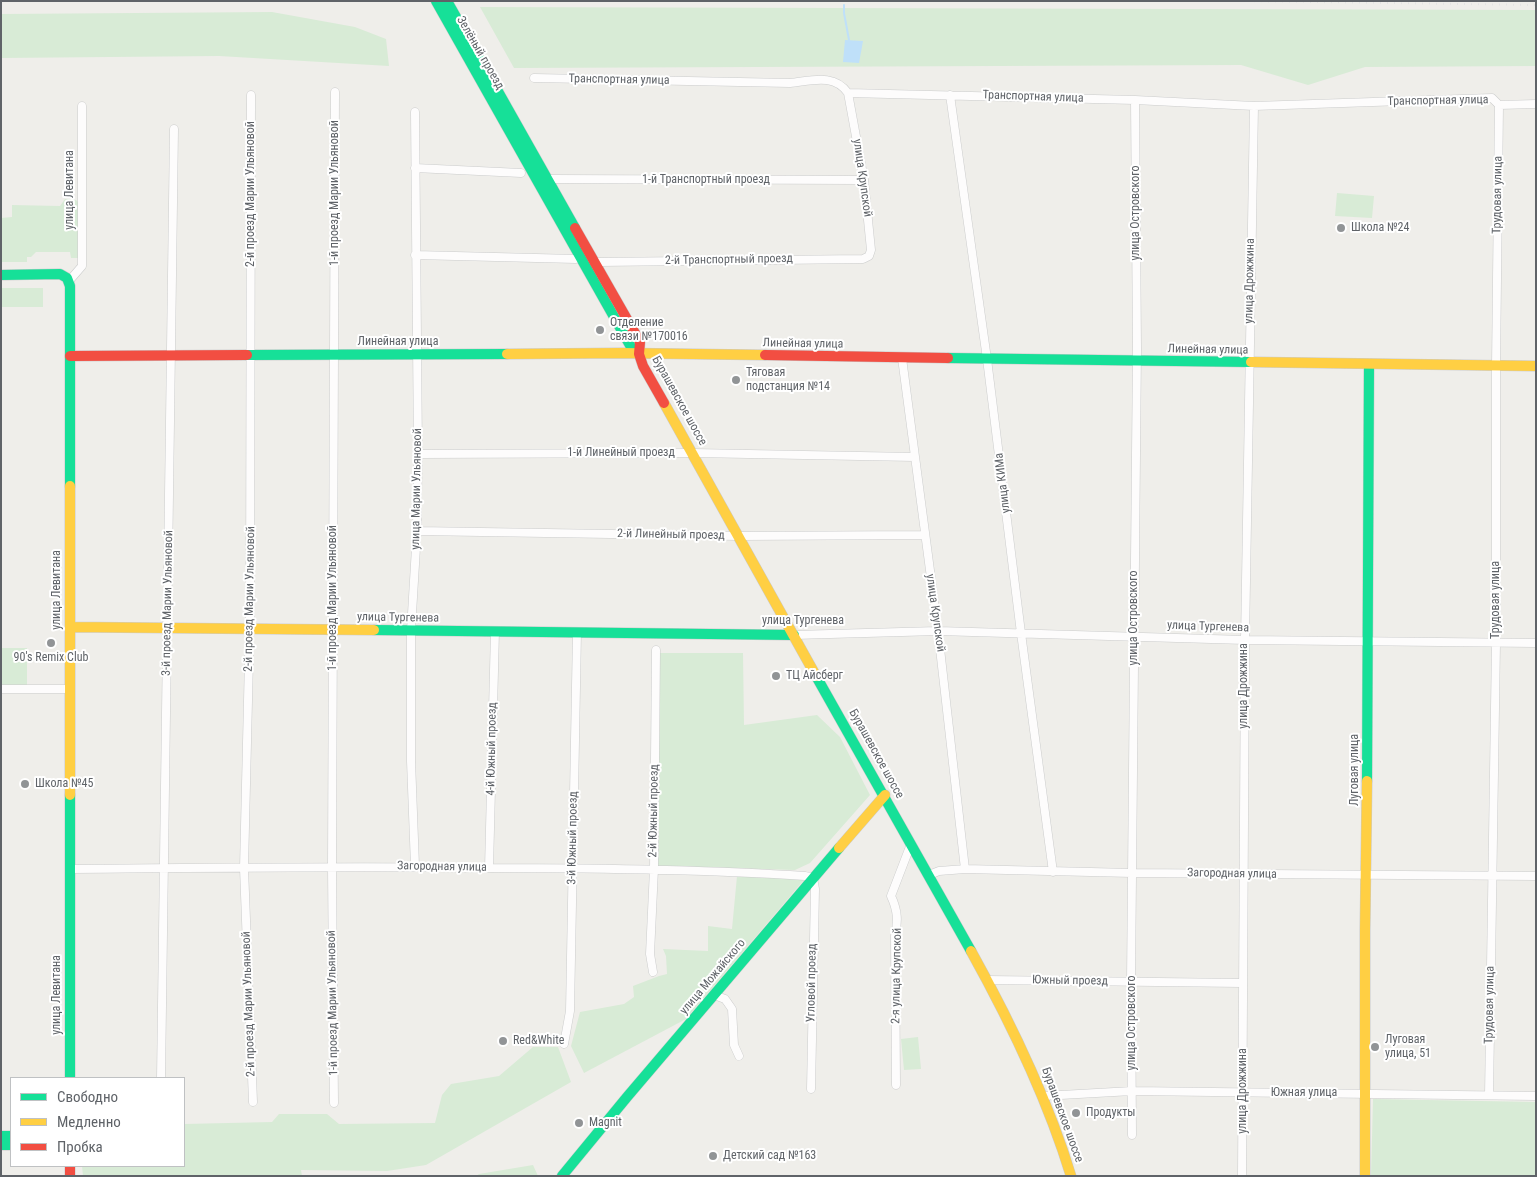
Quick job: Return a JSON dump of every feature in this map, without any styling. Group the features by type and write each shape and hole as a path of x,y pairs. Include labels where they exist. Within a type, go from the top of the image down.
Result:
{"main road":[{"name":"Зелёный проезд","path":"436,1 506,115"},
{"name":"Зелёный проезд","path":"447,1 506,115"},
{"name":"Бурашевское шоссе","path":"506,115 549,179 640,342 643,366 987,980 1026,1056 1054,1124 1071,1176"},
{"name":"Бурашевское шоссе","path":"506,115 580,257 631,348 640,354"},
{"path":"1,275 60,274 69,281"},
{"name":"улица Левитана","path":"69,281 70,1077"},
{"name":"Линейная улица","path":"70,356 640,354 1536,366"},
{"name":"Луговая улица","path":"1365,1176 1369,365"},
{"name":"улица Тургенева","path":"70,627 794,635"},
{"name":"улица Можайского","path":"562,1176 884,795"}],"street":[{"name":"Транспортная улица","path":"534,78 790,83 823,80 842,84 848,93 1135,100 1254,106 1492,98 1499,105 1536,104"},
{"name":"1-й проезд Марии Ульяновой","path":"334,1103 332,867 335,92"},
{"name":"улица Крупской","path":"848,93 864,180 871,250 869,256 863,259"},
{"name":"2-й проезд Марии Ульяновой","path":"251,95 250,629 244,868 253,1102"},
{"name":"улица КИМа","path":"950,95 988,359 1021,634 1053,872"},
{"name":"улица Островского","path":"1132,1135 1131,982 1136,361 1135,100"},
{"name":"Трудовая улица","path":"1488,1095 1496,643 1496,366 1499,105"},
{"name":"улица Левитана","path":"69,281 82,266 82,106"},
{"name":"улица Дрожжина","path":"1242,1176 1244,640 1254,106"},
{"name":"улица Марии Ульяновой","path":"415,112 418,531 411,630 411,761 415,866"},
{"name":"3-й проезд Марии Ульяновой","path":"161,1077 174,129"},
{"path":"416,168 521,173"},
{"name":"1-й Транспортный проезд","path":"549,179 864,180"},
{"path":"415,255 576,259 580,257"},
{"name":"2-й Транспортный проезд","path":"596,264 599,262 863,259"},
{"name":"улица Крупской","path":"902,358 938,631 965,869"},
{"name":"1-й Линейный проезд","path":"418,454 693,453 915,457"},
{"name":"2-й Линейный проезд","path":"418,531 739,536 924,535"},
{"name":"4-й Южный проезд","path":"489,868 495,631"},
{"name":"улица Тургенева","path":"794,635 938,631 1244,640 1536,643"},
{"name":"3-й Южный проезд","path":"564,1044 570,1011 576,632"},
{"name":"2-й Южный проезд","path":"653,972 650,954 654,869 656,650"},
{"path":"1,689 70,690"},
{"name":"2-я улица Крупской","path":"896,1085 895,936 898,921 896,908 891,896 911,844"},
{"name":"Загородная улица","path":"70,868 415,866 654,869 748,872 813,878"},
{"name":"Загородная улица","path":"929,875 939,871 965,869 1367,876 1536,876"},
{"name":"Угловой проезд","path":"811,1089 815,889 813,878"},
{"name":"Южный проезд","path":"987,980 1242,983"},
{"path":"714,995 725,999 732,1009 734,1045 739,1056"},
{"name":"Южная улица","path":"1043,1096 1132,1091 1536,1096"}],"green space":[{"path":"480,7 1536,10 1536,66 1365,67 1308,85 1241,65 514,68"},
{"path":"272,12 355,27 386,39 389,66 219,56 1,58 1,14"},
{"path":"1337,193 1374,196 1372,218 1335,216"},
{"path":"65,199 76,200 79,203 79,258 71,258 70,252 36,252 31,257 27,257 27,262 1,262 1,218 12,217 12,205 60,206"},
{"path":"1,288 43,288 43,307 1,307"},
{"path":"1,648 27,648 27,691 1,691"},
{"path":"658,653 743,653 744,725 817,715 840,737 870,795 810,863 795,870 657,866"},
{"path":"737,876 803,879 803,881 686,1019 584,1073 571,1046 580,1012 624,1004 634,997 633,986 667,974 666,956 663,949 708,951 708,926 732,929"},
{"path":"918,1037 921,1069 904,1070 901,1039"},
{"path":"533,1047 558,1047 571,1082 426,1165 387,1171 301,1170 302,1176 83,1176 82,1167 185,1167 185,1124 272,1122 279,1114 327,1114 339,1124 435,1123 442,1095 451,1084 499,1076"},
{"path":"1373,1099 1536,1102 1536,1176 1371,1176"},
{"path":"533,1165 538,1176 476,1176 479,1174"}],"water":[{"path":"845,40 863,41 859,63 843,62"}],"waterway":[{"path":"844,5 849,40"}],"railway":[{"path":"1240,1 1536,5"}],"traffic: fast":[{"path":"436,1 631,347 639,354"},
{"path":"447,1 575,228"},
{"path":"1,275 60,274 67,278 70,286 70,486"},
{"path":"247,355 507,354"},
{"path":"948,358 1251,362"},
{"path":"1367,781 1369,365"},
{"path":"374,630 794,635"},
{"path":"816,676 971,951"},
{"path":"70,795 70,1077"},
{"path":"562,1176 839,848"},
{"path":"1,1136 10,1136"},
{"path":"1,1145 10,1145"}],"traffic: slow":[{"path":"507,354 765,355"},
{"path":"1251,362 1536,366"},
{"path":"664,403 816,676"},
{"path":"70,486 70,795"},
{"path":"70,627 374,630"},
{"path":"1365,1176 1367,781"},
{"path":"839,848 885,795"},
{"path":"971,951 1027,1061 1051,1118 1071,1176"}],"traffic: jam":[{"path":"575,228 640,342 639,354 643,366 664,403"},
{"path":"70,356 247,355"},
{"path":"765,355 948,358"},
{"path":"70,1167 70,1176"}],"place":[{"name":"Школа №24","path":"1341,228"},
{"name":"Отделение связи №170016","path":"600,330"},
{"name":"Тяговая подстанция №14","path":"736,380"},
{"name":"90's Remix Club","path":"51,643"},
{"name":"ТЦ Айсберг","path":"776,676"},
{"name":"Школа №45","path":"25,784"},
{"name":"Red&White","path":"503,1041"},
{"name":"Луговая улица, 51","path":"1375,1047"},
{"name":"Продукты","path":"1076,1113"},
{"name":"Magnit","path":"579,1123"},
{"name":"Детский сад №163","path":"713,1156"}]}
